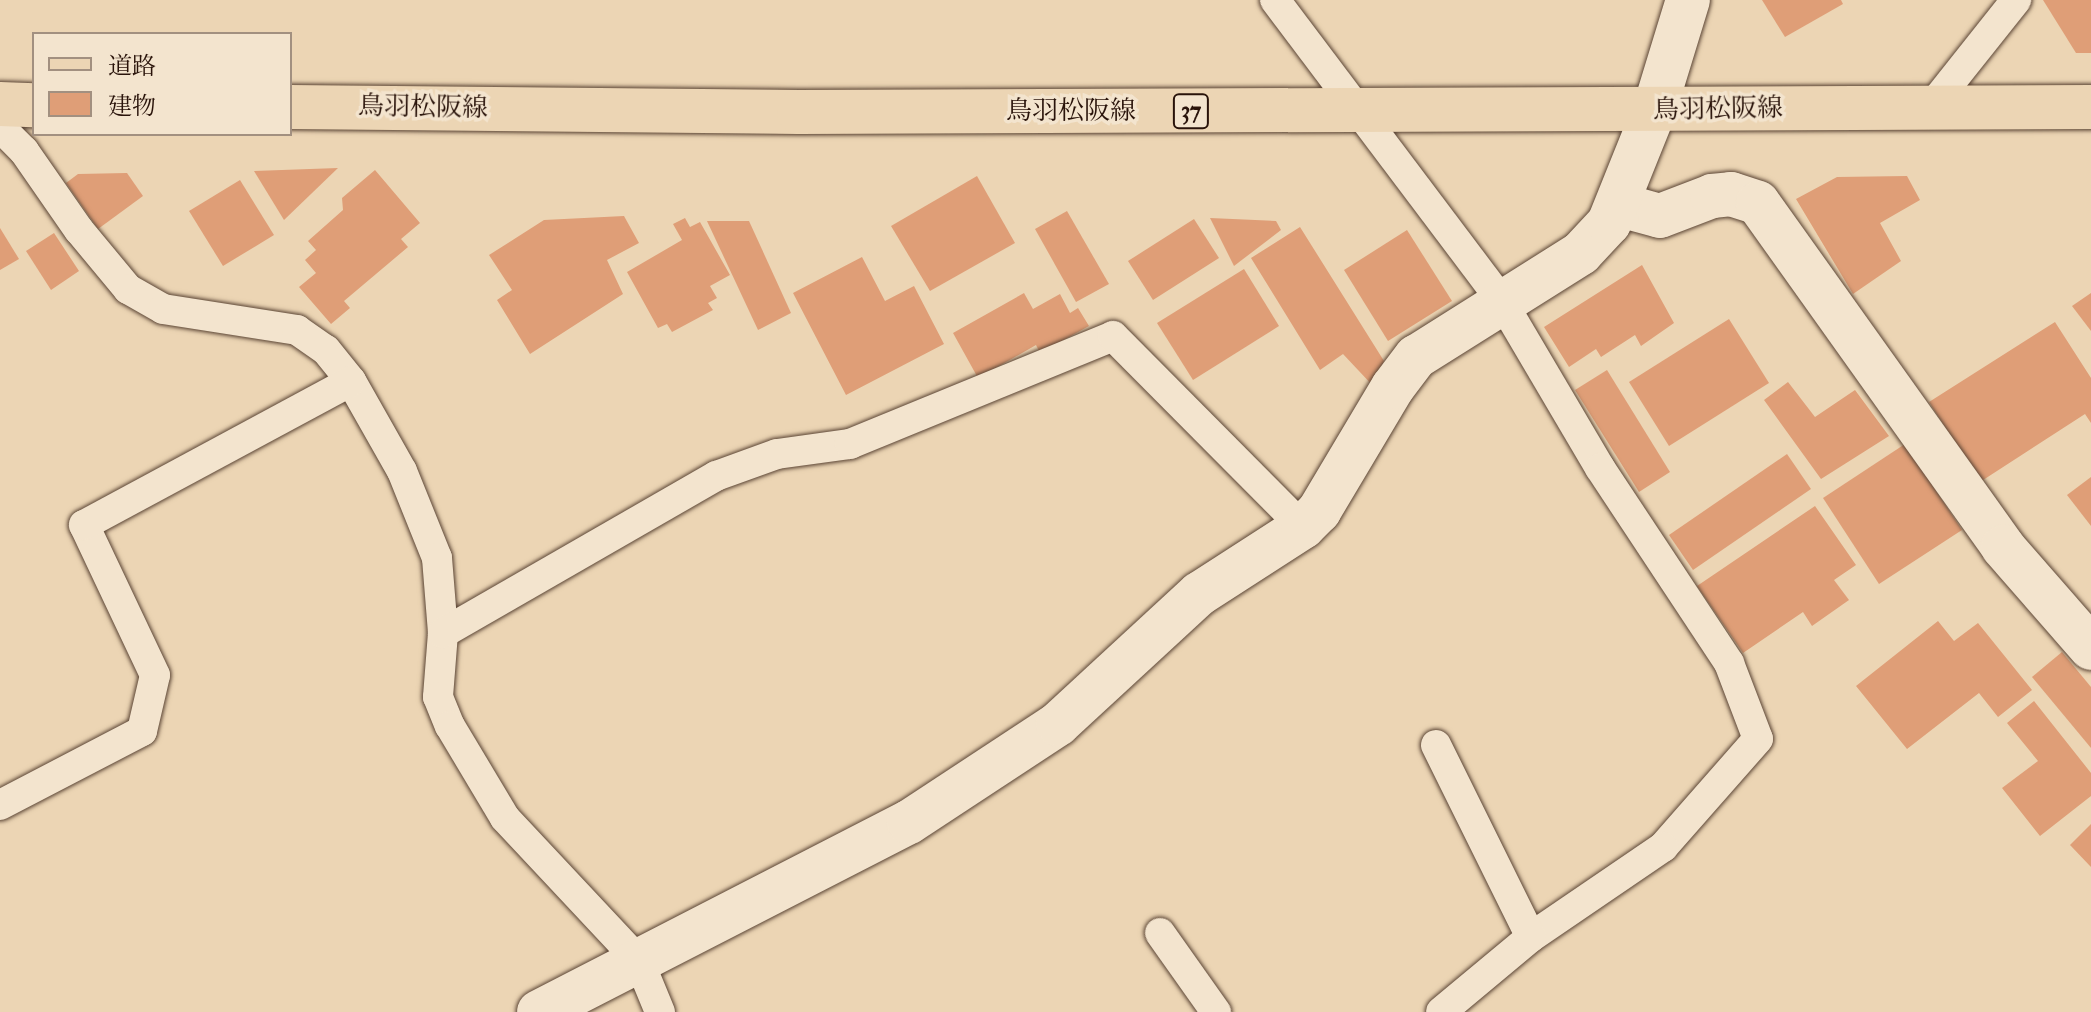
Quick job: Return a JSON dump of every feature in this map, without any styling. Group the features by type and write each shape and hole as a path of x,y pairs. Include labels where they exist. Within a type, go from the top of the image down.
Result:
{"main road":[{"path":"0,104 32,105"},
{"name":"鳥羽松阪線","path":"292,107 1654,111 2091,107"}],"street":[{"path":"539,1012 909,822 1058,724 1199,594 1303,527 1319,511 1402,373 1427,350 1501,300 1581,253 1620,205 1654,111 1688,0"},
{"path":"1620,205 1660,216 1712,196 1731,194 1758,203 2003,547 2091,648"}],"lane":[{"path":"1275,0 1501,300 1600,468 1729,663 1758,739 1663,847 1531,937 1441,1012"},
{"path":"1931,107 2016,0"},
{"path":"0,127 128,289 163,309 297,330 326,350 351,381 422,514 437,558 443,633 438,697 505,818 639,961 660,1012"},
{"path":"443,633 716,476 777,454 850,444 1113,336 1303,527"},
{"path":"0,805 142,731 155,675 84,525 351,381"},
{"path":"1436,745 1531,937"},
{"path":"1160,933 1216,1012"}],"building":[{"path":"1762,0 1841,0 1843,4 1785,37"},
{"path":"2043,0 2091,0 2091,53 2076,53"},
{"path":"338,168 284,220 254,171"},
{"path":"375,170 420,223 401,239 408,247 344,301 350,308 331,324 299,287 316,273 305,260 316,250 308,241 343,210 342,198"},
{"path":"127,173 143,196 98,229 66,183 78,174"},
{"path":"977,176 1015,243 930,291 891,226"},
{"path":"1907,176 1920,200 1880,223 1901,261 1853,294 1796,199 1837,177"},
{"path":"240,180 274,235 223,266 189,211"},
{"path":"1067,211 1109,284 1076,302 1035,229"},
{"path":"624,216 639,243 607,260 623,294 530,354 497,300 512,290 489,255 544,220"},
{"path":"685,218 690,227 700,222 730,275 710,286 717,298 708,303 713,310 672,332 667,324 658,328 627,272 682,240 673,224"},
{"path":"1210,218 1276,221 1281,230 1234,266"},
{"path":"1194,219 1219,258 1153,300 1128,261"},
{"path":"707,221 749,221 791,313 758,330"},
{"path":"1300,227 1384,361 1374,387 1343,354 1320,370 1251,258"},
{"path":"0,228 19,259 0,270"},
{"path":"1407,230 1452,301 1388,341 1344,270"},
{"path":"54,233 79,271 51,290 26,251"},
{"path":"862,257 885,301 914,286 944,344 846,395 793,293"},
{"path":"1642,265 1674,323 1641,346 1635,335 1601,357 1596,349 1569,367 1544,327"},
{"path":"1244,269 1279,326 1193,380 1157,323"},
{"path":"1024,293 1033,309 1060,294 1070,313 1078,308 1089,326 1040,353 1036,345 978,378 953,333"},
{"path":"2091,293 2091,331 2072,306"},
{"path":"1729,319 1769,383 1669,446 1629,382"},
{"path":"2055,322 2091,378 2091,423 2085,414 1980,482 1929,402"},
{"path":"1607,370 1670,472 1639,492 1575,390"},
{"path":"1788,382 1815,417 1855,390 1889,436 1821,479 1764,400"},
{"path":"1905,444 1962,530 1879,584 1823,498"},
{"path":"1787,454 1811,489 1693,570 1669,535"},
{"path":"2091,477 2091,526 2067,495"},
{"path":"1815,506 1856,565 1834,580 1849,600 1812,626 1803,612 1743,653 1697,586"},
{"path":"1938,621 1954,641 1978,623 2032,690 1998,717 1979,693 1907,749 1856,686"},
{"path":"2062,652 2091,687 2091,748 2032,677"},
{"path":"2034,701 2091,773 2091,796 2040,836 2002,788 2038,761 2007,723"},
{"path":"2091,824 2091,867 2070,845"}]}
